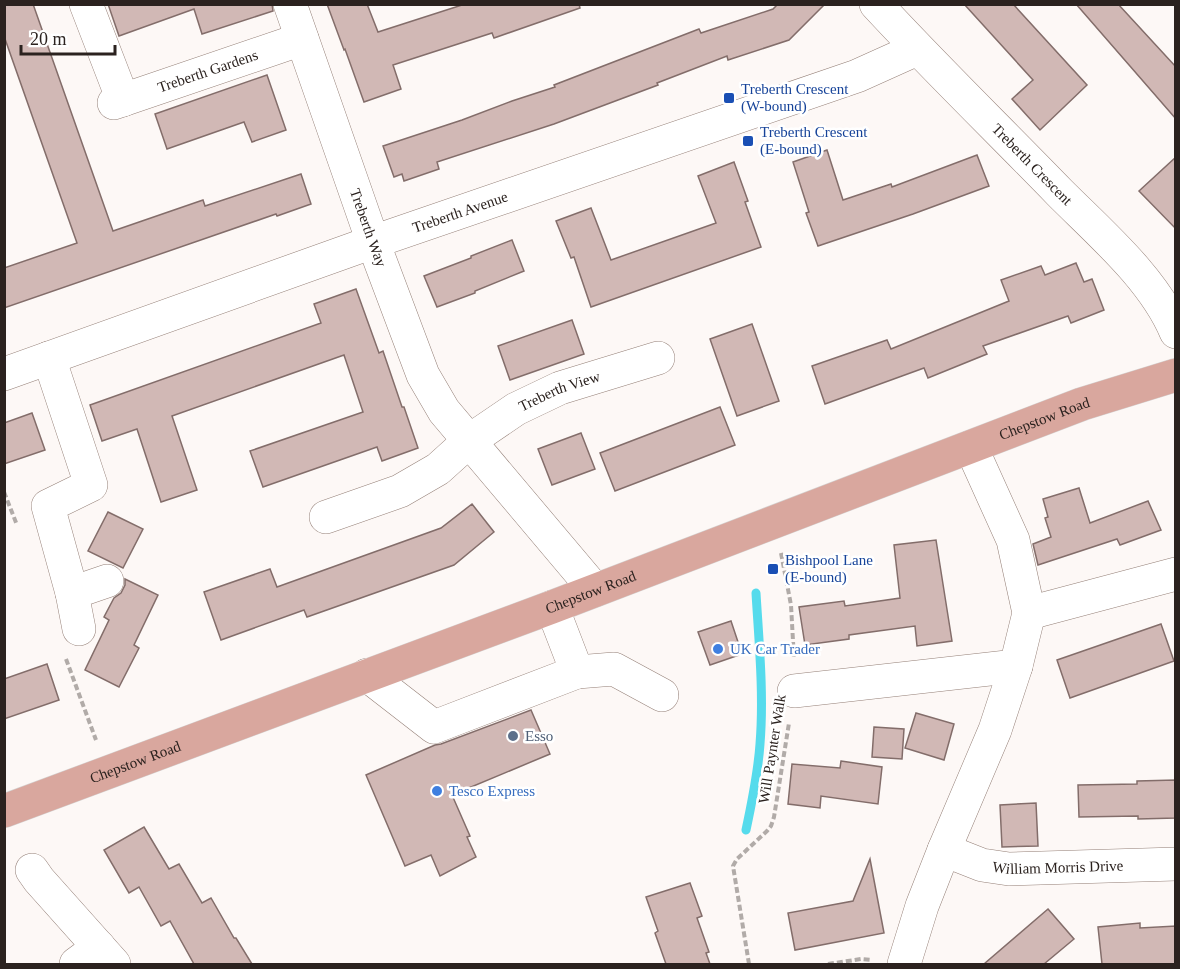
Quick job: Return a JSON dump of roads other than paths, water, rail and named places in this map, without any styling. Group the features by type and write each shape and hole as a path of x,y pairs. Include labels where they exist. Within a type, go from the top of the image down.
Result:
{"main road":[{"name":"Chepstow Road","path":"4,811 552,607 1082,404 1176,375"}],"street":[{"name":"Treberth Gardens","path":"86,4 119,101 302,39"},
{"name":"Treberth Way","path":"290,4 423,375 444,411 595,590"},
{"name":"Treberth Crescent","path":"876,4 917,49 1134,267 1169,316 1176,332"},
{"name":"Treberth Avenue","path":"4,374 374,242 857,76 917,49"},
{"path":"49,358 91,485 48,506 72,593 79,629"},
{"name":"Treberth View","path":"469,441 516,409 560,388 658,358"},
{"path":"326,517 400,491 438,469 469,441"},
{"path":"903,964 944,850 995,730 1017,666 1029,613 1012,540 971,447"},
{"path":"1029,613 1176,574"},
{"path":"72,593 107,581"},
{"path":"552,607 577,672"},
{"path":"794,691 1017,666"},
{"path":"366,675 434,727 577,672 614,669 662,694"},
{"name":"William Morris Drive","path":"944,850 982,865 1009,869 1176,864"},
{"path":"32,870 96,959"}],"waterway":[{"path":"746,830 756,777 761,725 761,668 756,593"}],"place":[{"name":"Treberth Crescent (W-bound)","path":"729,98"},
{"name":"Treberth Crescent (E-bound)","path":"748,141"},
{"name":"Bishpool Lane (E-bound)","path":"773,569"},
{"name":"UK Car Trader","path":"718,649"},
{"name":"Esso","path":"513,736"},
{"name":"Tesco Express","path":"437,791"}]}
